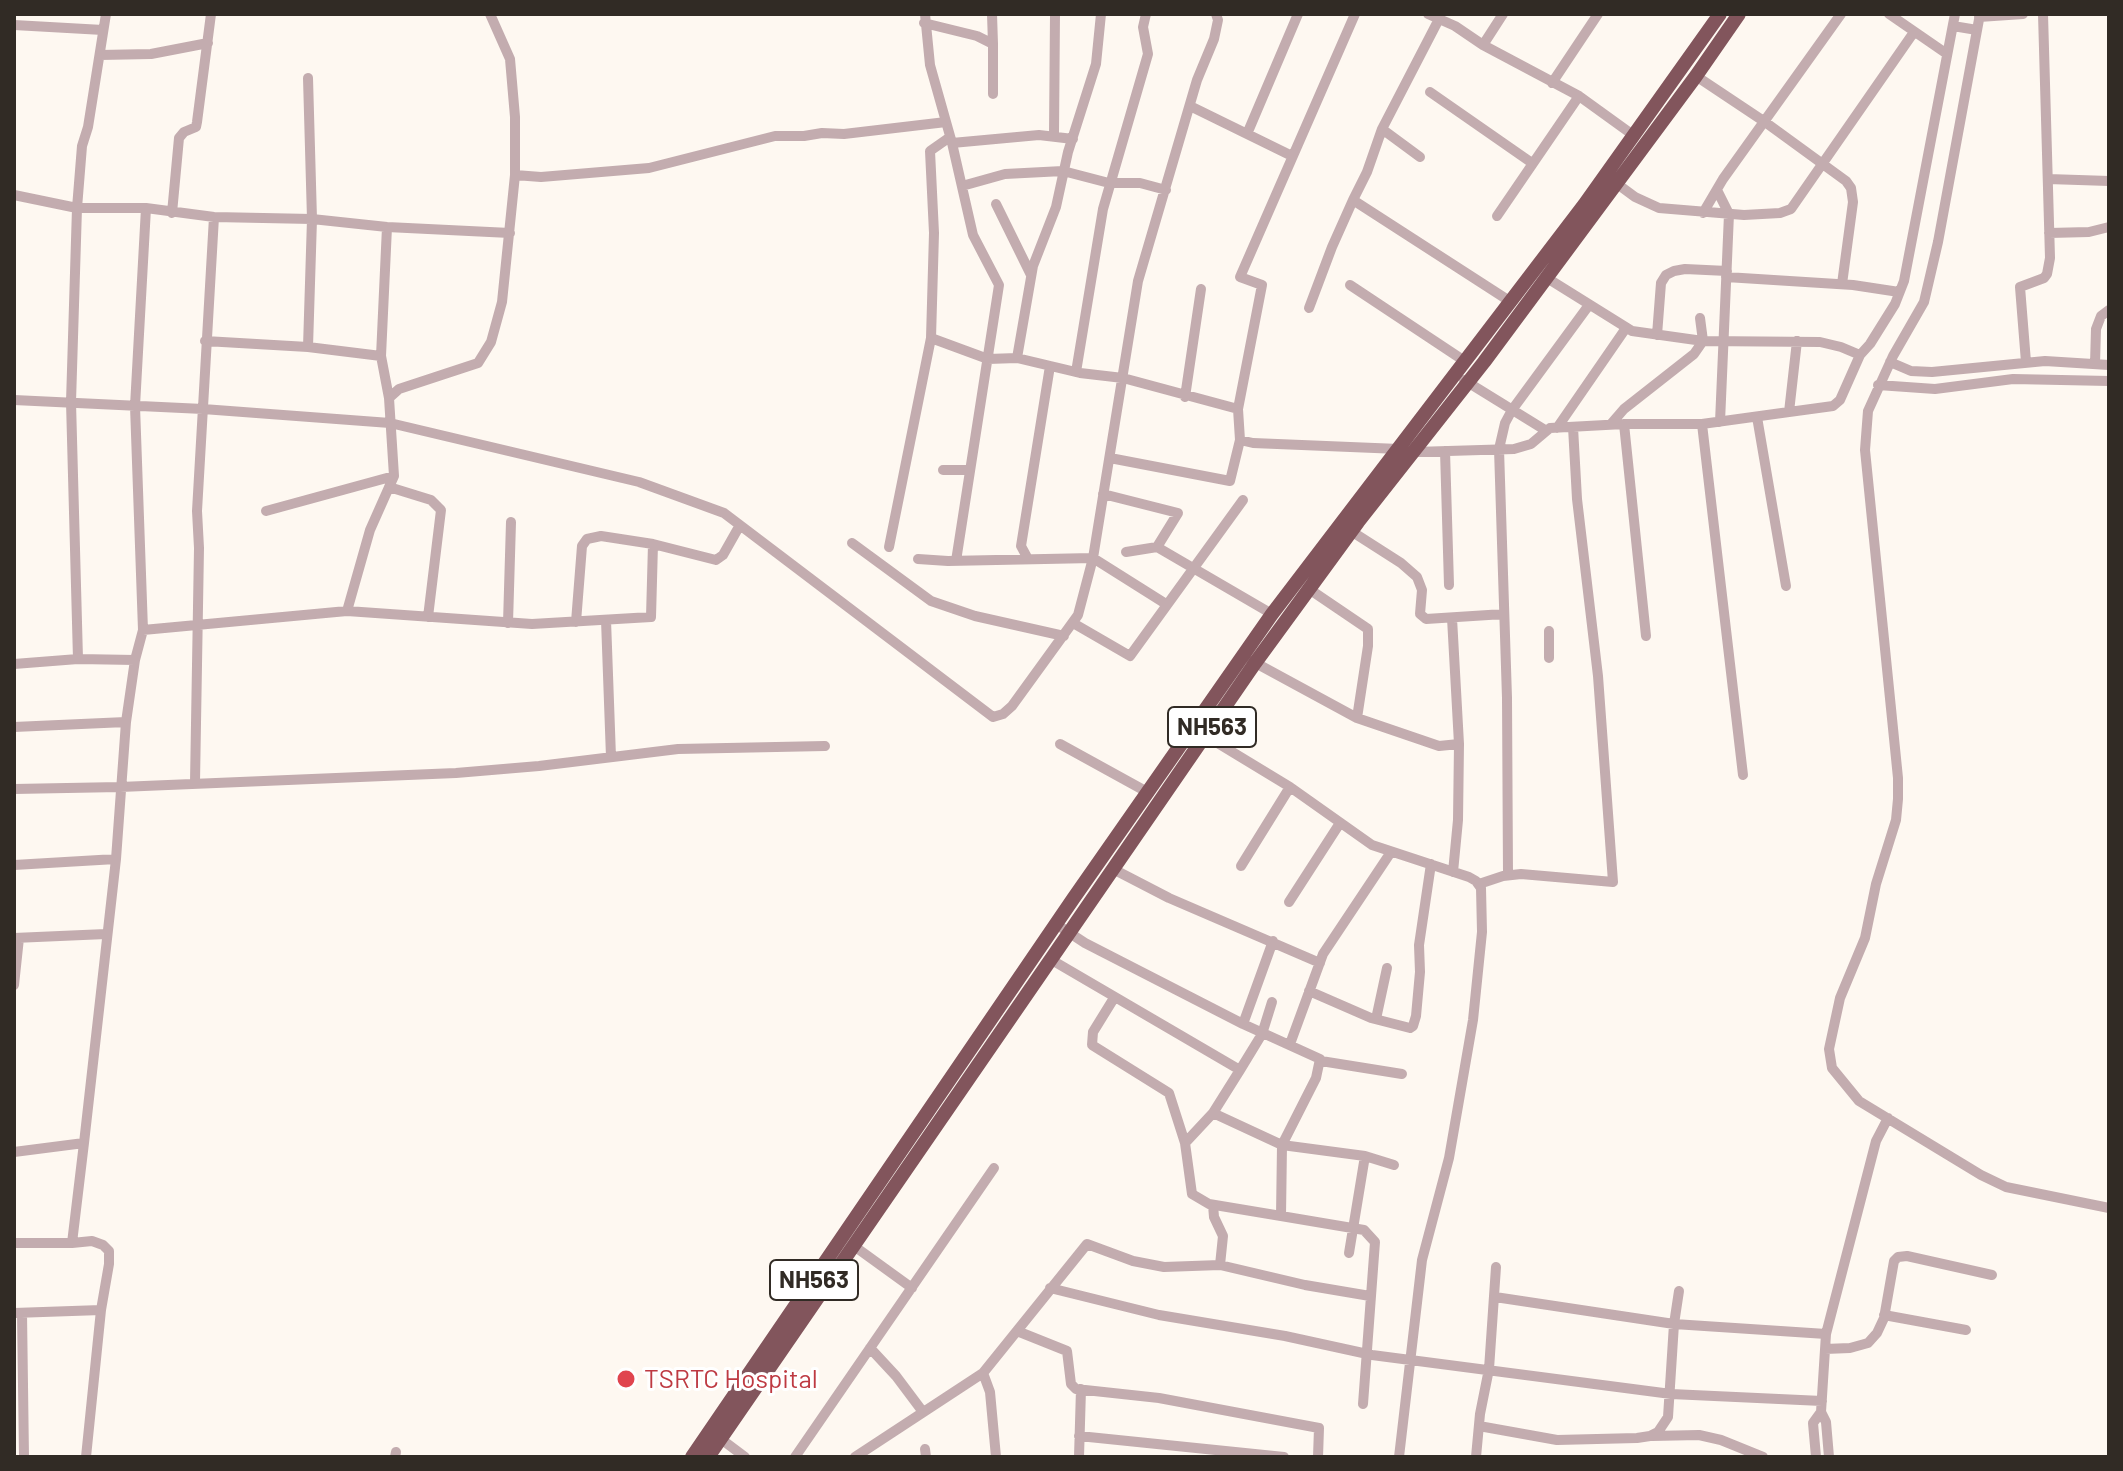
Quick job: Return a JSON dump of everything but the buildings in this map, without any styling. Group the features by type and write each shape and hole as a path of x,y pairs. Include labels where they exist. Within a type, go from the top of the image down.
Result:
{"highway":[{"name":"NH563","path":"692,1457 936,1103 1062,928 1149,793 1249,659 1309,589 1415,452 1462,379 1466,362 1720,14"},
{"name":"NH563","path":"708,1457 1050,959 1062,928 1113,869 1206,736 1272,614 1399,449 1547,278 1739,14"}],"street":[{"path":"78,659 71,402 77,208 82,146 88,127 106,14"},
{"path":"172,213 179,138 196,127 211,14"},
{"path":"389,398 399,389 478,363 491,342 502,302 515,175 515,117 510,59 490,14"},
{"path":"992,14 993,94"},
{"path":"1054,135 1055,14"},
{"path":"1017,358 1031,275 1042,236 1056,207 1063,171 1096,64 1101,14"},
{"path":"1076,372 1109,183 1148,54 1143,27 1146,14"},
{"path":"14,400 203,409 390,423 639,482 724,513 993,717 1003,714 1078,615 1093,558 1138,281 1190,106 1214,39 1218,20 1216,14"},
{"path":"1247,134 1298,14"},
{"path":"1110,458 1230,481 1240,440 1238,409 1262,285 1240,277 1355,14"},
{"path":"1483,45 1503,14"},
{"path":"1552,83 1598,14"},
{"path":"1703,213 1841,14"},
{"path":"1889,14 1947,54"},
{"path":"1955,14 1965,28 1938,242 1924,302 1878,385 1868,411 1865,450 1898,778 1896,820 1876,884 1865,938 1840,998 1829,1049 1832,1068 1859,1101 1981,1175 2006,1187 2109,1208"},
{"path":"1240,440 1415,452 1521,448 1531,444 1545,430 1557,428 1611,424 1702,424 1833,406 1840,400 1860,355 1870,344 1904,281 1947,54 1965,28 1979,16 2023,14"},
{"path":"2026,362 2020,287 2047,274 2050,258 2043,14"},
{"path":"1309,308 1382,129 1434,16 1456,20 1483,45 1579,96 1633,135"},
{"path":"956,561 999,285 973,235 930,65 925,19 993,44"},
{"path":"14,25 103,30"},
{"path":"1616,183 1635,197 1659,208 1729,214 1780,213 1791,209 1914,32"},
{"path":"100,55 151,54 208,43"},
{"path":"1696,76 1846,181 1853,193 1842,284"},
{"path":"308,78 312,219 308,347"},
{"path":"1430,92 1532,163"},
{"path":"1497,216 1579,96"},
{"path":"1190,106 1292,156"},
{"path":"515,175 541,177 649,168 775,136 844,134 946,122"},
{"path":"1382,129 1420,157"},
{"path":"889,547 931,338 934,233 930,151 951,140 1054,135 1073,139"},
{"path":"962,186 1005,174 1063,171 1109,183 1140,183 1166,190"},
{"path":"2048,179 2109,181"},
{"path":"1717,190 1729,214 1720,422"},
{"path":"14,195 77,208 146,208 214,217 312,219 387,227 510,233"},
{"path":"1353,200 1511,302"},
{"path":"996,204 1031,275"},
{"path":"72,1243 116,859 126,722 135,660 143,630 135,406 146,208"},
{"path":"195,782 197,511 214,217"},
{"path":"347,611 370,530 392,482 389,398 381,356 387,227"},
{"path":"2049,233 2089,232 2109,227"},
{"path":"1657,335 1661,283 1666,275 1685,269 1899,292"},
{"path":"1547,278 1626,328 1703,341 1797,341 1841,347 1860,355"},
{"path":"1350,285 1466,362"},
{"path":"1185,397 1201,289"},
{"path":"1508,875 1499,449 1505,423 1512,410 1589,305"},
{"path":"2095,364 2096,329 2101,316 2109,310"},
{"path":"1611,424 1624,409 1694,354 1703,341 1700,318"},
{"path":"1557,428 1626,328"},
{"path":"931,338 988,359 1017,358 1076,372 1123,378 1238,409"},
{"path":"205,341 308,347 381,356"},
{"path":"1789,412 1797,341"},
{"path":"1890,362 1911,371 1932,372 2026,362 2109,365"},
{"path":"1028,559 1021,546 1050,366"},
{"path":"1462,379 1545,430"},
{"path":"1878,385 1935,389 1996,380 2109,381"},
{"path":"1757,417 1786,586"},
{"path":"1624,424 1646,636"},
{"path":"1702,424 1743,775"},
{"path":"1206,736 1290,787 1372,845 1479,884 1521,874 1613,882 1604,751 1588,578 1577,499 1573,427"},
{"path":"1445,451 1449,585"},
{"path":"943,470 969,470"},
{"path":"266,511 392,482 431,500 441,510 428,617"},
{"path":"1103,494 1178,513 1157,547"},
{"path":"1073,623 1130,656 1243,500"},
{"path":"508,623 511,522"},
{"path":"576,622 584,542 595,536 653,544 716,560 723,555 740,525"},
{"path":"1351,531 1417,577 1422,590 1419,596 1422,617 1504,614"},
{"path":"852,543 931,601 975,616 1064,636"},
{"path":"143,630 347,611 508,623 651,617 653,544"},
{"path":"1126,552 1157,547 1272,614"},
{"path":"918,559 1093,558 1166,604"},
{"path":"1309,589 1368,629 1357,718"},
{"path":"1452,618 1459,744 1458,820 1453,872"},
{"path":"606,620 611,757"},
{"path":"1549,631 1549,658"},
{"path":"14,664 78,659 135,660"},
{"path":"1249,659 1357,718 1439,746 1459,744"},
{"path":"14,727 126,722"},
{"path":"1060,744 1149,793"},
{"path":"14,789 469,772 678,749 825,746"},
{"path":"1241,866 1290,787"},
{"path":"1289,902 1340,823"},
{"path":"1290,1044 1320,963 1338,930 1391,852"},
{"path":"14,865 116,859"},
{"path":"1309,991 1376,1019 1410,1028 1414,1024 1420,972 1419,945 1431,864"},
{"path":"1113,869 1169,898 1320,963"},
{"path":"1399,1457 1422,1260 1449,1158 1465,1073 1482,932 1479,884"},
{"path":"1062,928 1262,1034 1313,1054 1321,1061 1402,1074"},
{"path":"14,985 16,938 106,934"},
{"path":"1243,1024 1273,941"},
{"path":"1050,959 1240,1070"},
{"path":"1376,1019 1387,968"},
{"path":"1114,998 1093,1032 1092,1045 1169,1093 1185,1143 1192,1194 1213,1205 1364,1230 1375,1242 1363,1404"},
{"path":"1185,1143 1213,1113 1240,1070 1262,1034 1272,1002"},
{"path":"1281,1216 1282,1145 1316,1078 1321,1061"},
{"path":"1213,1113 1282,1145 1365,1156 1394,1165"},
{"path":"1816,1457 1813,1423 1821,1406 1826,1334 1879,1133 1886,1120"},
{"path":"14,1152 84,1143"},
{"path":"1349,1253 1365,1156"},
{"path":"795,1457 994,1168"},
{"path":"1213,1205 1214,1217 1223,1236 1220,1265"},
{"path":"14,1243 92,1241 109,1251 86,1457"},
{"path":"855,1457 983,1373 1087,1244 1133,1261 1164,1267 1220,1265 1370,1296"},
{"path":"854,1246 912,1288"},
{"path":"1825,1349 1850,1348 1868,1343 1877,1333 1884,1315 1894,1261 1898,1257 1907,1256 1992,1275"},
{"path":"1476,1457 1489,1369 1496,1267"},
{"path":"1050,1288 1159,1315 1285,1336 1367,1354 1671,1394 1821,1406"},
{"path":"1650,1436 1666,1422 1679,1291"},
{"path":"1495,1297 1674,1324 1826,1334"},
{"path":"24,1457 18,1313 101,1310"},
{"path":"1884,1315 1966,1330"},
{"path":"1017,1331 1067,1351 1071,1384 1076,1389 1159,1398 1319,1428 1318,1457"},
{"path":"870,1348 923,1412"},
{"path":"983,1373 990,1392 996,1457"},
{"path":"1079,1457 1081,1389"},
{"path":"1821,1406 1826,1422 1829,1457"},
{"path":"1479,1426 1557,1440 1699,1435 1721,1440 1763,1457"},
{"path":"1079,1436 1284,1457"},
{"path":"721,1439 745,1457"}],"place":[{"name":"TSRTC Hospital","path":"626,1379"}]}
